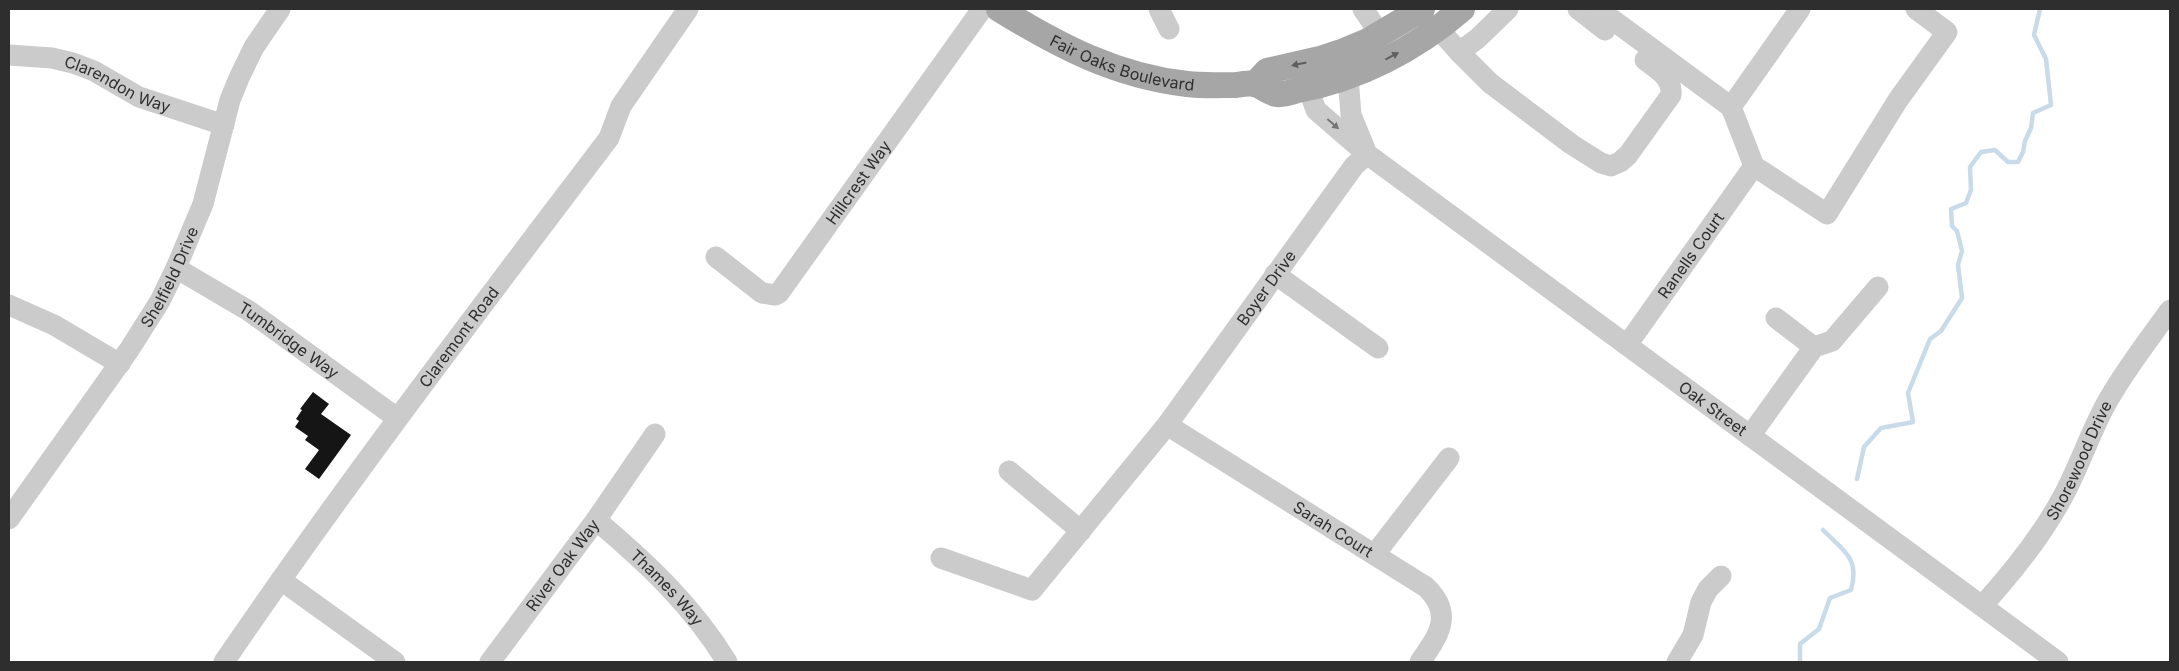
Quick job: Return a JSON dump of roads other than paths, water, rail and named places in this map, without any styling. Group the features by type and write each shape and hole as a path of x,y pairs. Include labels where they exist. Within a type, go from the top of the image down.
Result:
{"main road":[{"name":"Fair Oaks Boulevard","path":"999,9 1085,57 1118,70 1154,80 1188,84 1255,84 1276,94 1308,88 1348,77 1391,57 1430,19"},
{"name":"Fair Oaks Boulevard","path":"1255,84 1267,71 1320,59 1371,39 1462,9"},
{"path":"1308,88 1332,68 1354,60 1371,39"}],"street":[{"name":"Shelfield Drive","path":"9,519 120,364 144,327 176,268 203,204 230,100 245,63 280,9"},
{"name":"Claremont Road","path":"224,662 397,418 609,138 621,106 688,9"},
{"name":"Hillcrest Way","path":"716,257 762,293 775,295 779,293 982,9"},
{"path":"1159,9 1169,29"},
{"path":"1363,9 1371,39"},
{"path":"1459,52 1477,39 1508,9"},
{"path":"1430,19 1490,83 1571,144 1601,163 1611,166 1620,162 1628,155 1671,95 1672,88 1669,80 1661,73 1578,9"},
{"path":"1598,9 1731,107 1754,166 1828,214 1898,100 1947,32 1916,9"},
{"path":"1731,107 1800,9"},
{"name":"Clarendon Way","path":"9,55 52,58 74,62 94,71 139,97 224,125"},
{"path":"1348,77 1351,115 1367,154"},
{"path":"1308,88 1316,110 1367,154"},
{"name":"Boyer Drive","path":"941,558 1032,590 1167,425 1354,166 1367,154"},
{"name":"Oak Street","path":"1367,154 2058,662"},
{"name":"Ranells Court","path":"1627,345 1754,166"},
{"name":"Tumbridge Way","path":"176,268 249,311 397,418"},
{"path":"1275,274 1378,348"},
{"path":"1750,436 1814,347 1832,341 1878,287"},
{"path":"9,305 54,325 120,364"},
{"name":"Shorewood Drive","path":"1982,606 2016,570 2041,535 2062,499 2106,403 2121,378 2170,310"},
{"path":"1776,318 1814,347"},
{"name":"Sarah Court","path":"1167,425 1426,587 1433,594 1441,609 1441,626 1438,635 1420,662"},
{"name":"River Oak Way","path":"490,662 596,520 655,434"},
{"path":"1375,554 1449,458"},
{"path":"1009,471 1081,531"},
{"name":"Thames Way","path":"596,520 641,558 674,591 712,638 726,662"},
{"path":"1678,662 1693,635 1701,602 1708,589 1721,576"},
{"path":"281,580 395,662"}],"waterway":[{"path":"1857,479 1864,447 1881,428 1913,422 1908,393 1930,339 1941,331 1962,298 1958,265 1962,251 1957,231 1952,226 1951,209 1966,203 1971,190 1970,167 1981,152 1995,150 2008,162 2018,162 2031,128 2033,113 2051,105 2046,59 2034,35 2040,9"},
{"path":"1800,662 1800,644 1819,629 1830,598 1851,590 1853,579 1852,562 1823,530"}]}
